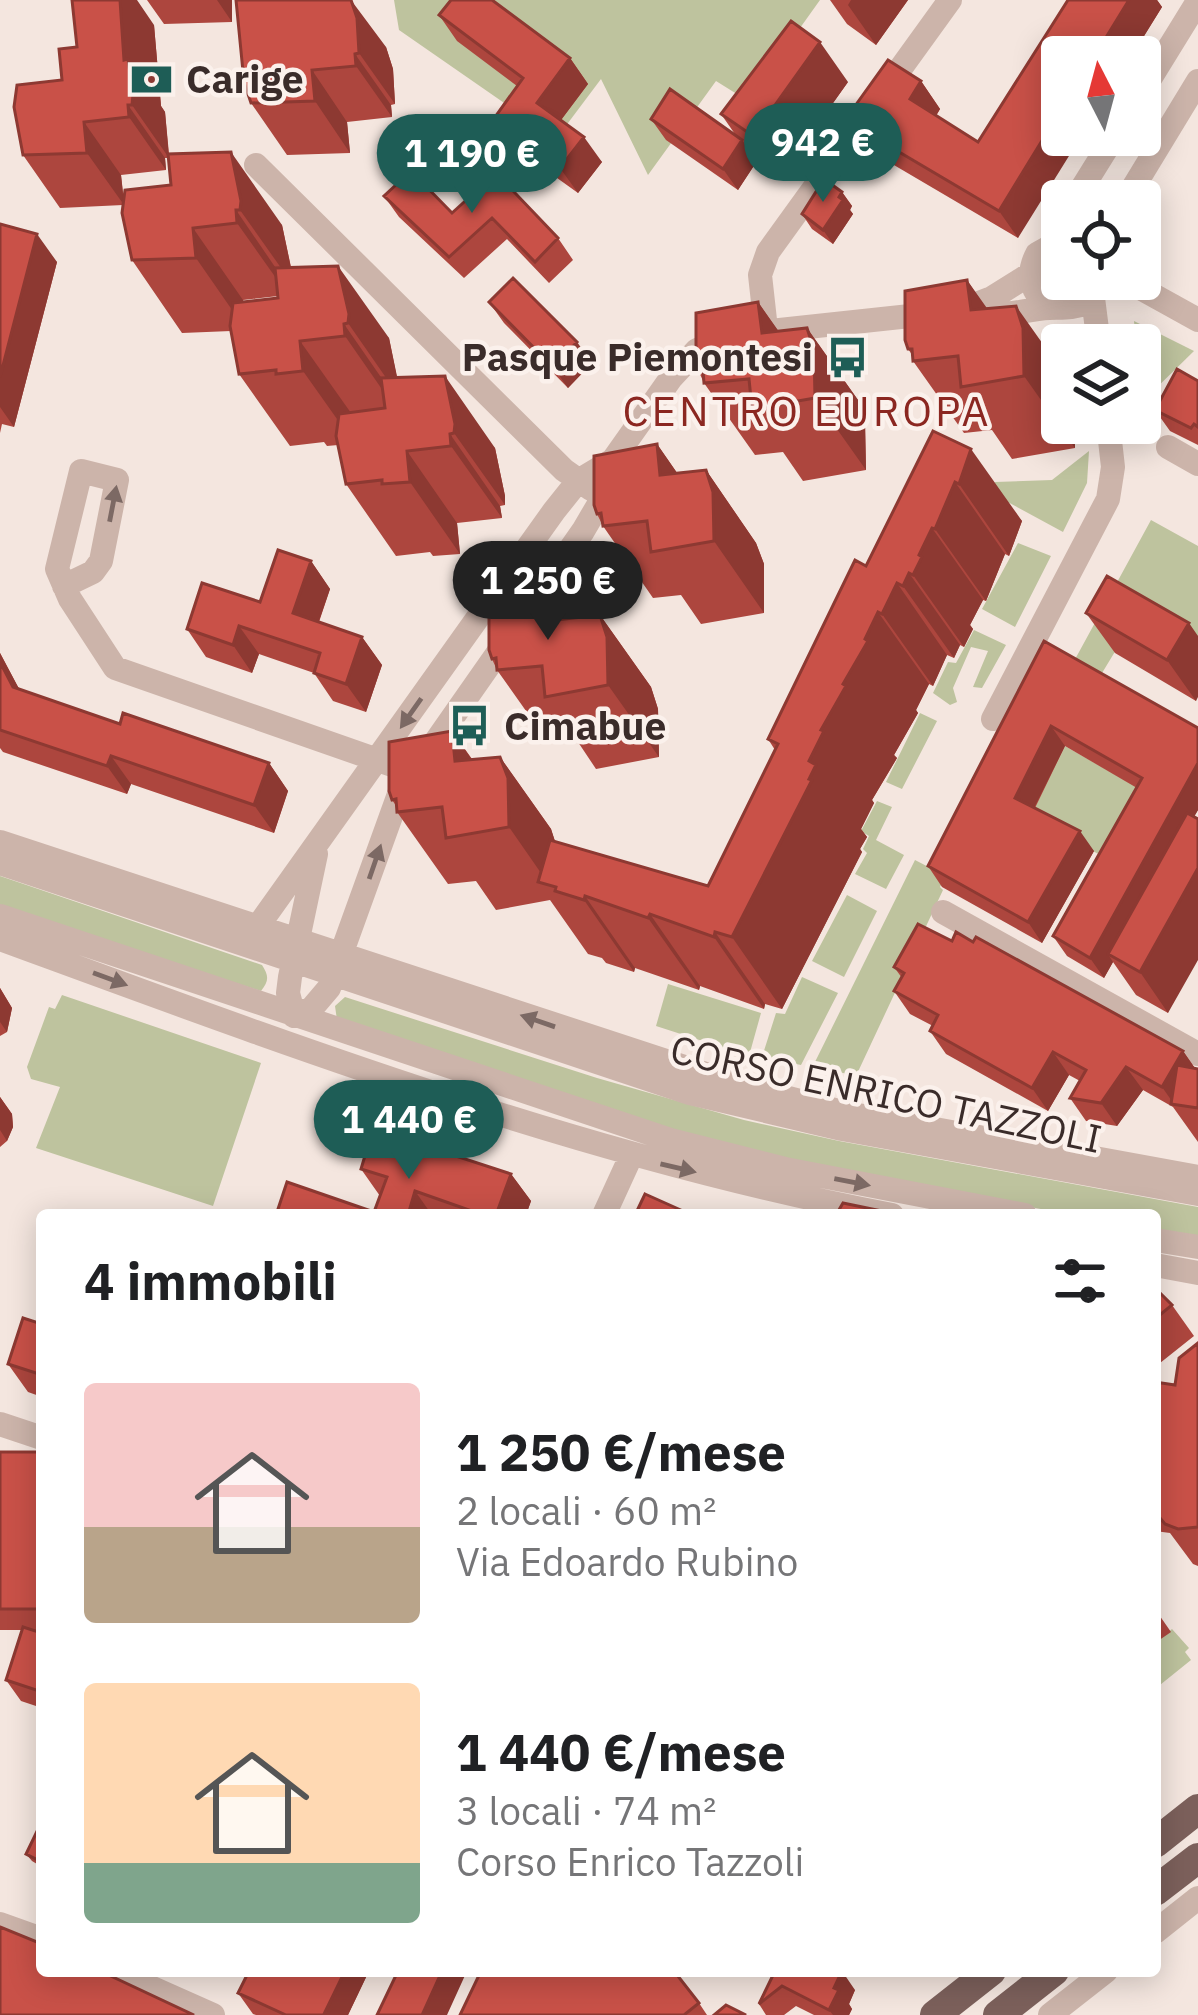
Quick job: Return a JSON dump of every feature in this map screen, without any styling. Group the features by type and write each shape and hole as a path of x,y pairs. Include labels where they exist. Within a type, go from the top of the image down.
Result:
{"main road":[{"path":"1161,1838 1198,1809"},
{"path":"1161,1883 1198,1858"},
{"path":"935,2015 983,1977"},
{"path":"998,2015 1046,1977"}],"street":[{"path":"766,329 760,275 768,252 950,0"},
{"path":"1161,61 1198,1"},
{"path":"1138,180 1198,81"},
{"path":"256,165 578,481 603,497"},
{"path":"1041,251 1030,274 1035,294 1051,307"},
{"path":"958,311 992,298 1030,274"},
{"path":"294,1016 322,998 338,965 399,794 412,772 584,531 603,497 614,460 671,378 697,350 733,335 766,329 958,311 1073,310 1084,300"},
{"path":"1161,300 1198,320"},
{"path":"993,719 1108,499 1113,467 1110,444"},
{"path":"1168,447 1198,464"},
{"path":"258,926 578,481 614,460"},
{"path":"64,586 115,668 412,772"},
{"name":"CORSO ENRICO TAZZOLI","path":"0,842 258,926 294,951"},
{"path":"294,1016 288,993 318,847"},
{"name":"CORSO ENRICO TAZZOLI","path":"0,863 848,1113 1198,1177"},
{"path":"944,912 1115,993 1198,1054"},
{"path":"0,916 625,1127 785,1169 993,1209"},
{"path":"0,939 194,1010 631,1156 842,1209"},
{"name":"CORSO ENRICO TAZZOLI","path":"338,965 495,1030 632,1076 755,1110 1198,1194"},
{"name":"CORSO ENRICO TAZZOLI","path":"466,997 495,1030"},
{"path":"495,1083 526,1121"},
{"path":"607,1209 631,1156"},
{"path":"722,1177 785,1169"},
{"path":"1161,1241 1198,1247"},
{"path":"1161,1265 1198,1273"},
{"path":"0,1424 36,1436"},
{"path":"1161,1927 1198,1898"},
{"path":"0,1924 36,1937"},
{"path":"128,1977 213,2015"},
{"path":"1050,2015 1098,1977"}],"green space":[{"path":"394,0 820,0 748,101 716,81 648,175 601,79 556,139 399,30"},
{"path":"1161,334 1194,351 1161,383"},
{"path":"1089,451 1087,483 1063,532 1004,500 985,502 995,482 1052,480"},
{"path":"1151,520 1198,546 1198,652 1136,617 1099,678 1073,663"},
{"path":"1018,543 1051,556 1015,627 982,609"},
{"path":"974,630 1006,645 982,688 973,687 988,651 971,647 953,688 957,702 950,705 933,693 948,662 956,663"},
{"path":"920,713 937,721 902,789 886,782"},
{"path":"1065,746 1149,794 1112,861 1029,818"},
{"path":"877,801 892,807 876,840 904,855 886,889 855,874 867,853 863,849 869,836 861,831"},
{"path":"915,860 946,876 943,890 856,1076 813,1066"},
{"path":"0,876 262,965 266,984 261,991 0,909"},
{"path":"847,895 877,911 844,977 812,961"},
{"path":"802,977 838,993 801,1065 762,1057 776,1013 785,1014"},
{"path":"668,984 761,1013 749,1056 656,1026"},
{"path":"62,995 261,1063 213,1206 36,1148 60,1087 31,1079 27,1067 49,1007 55,1009"},
{"path":"345,997 744,1120 1198,1207 1198,1238 1161,1231 1161,1209 1041,1209 736,1150 337,1020 335,1006"},
{"path":"1172,1629 1189,1648 1185,1652 1191,1660 1161,1684 1161,1638"}],"building":[{"path":"72,0 120,0 124,60 128,59 133,95 129,117 84,122 87,153 23,155 14,107 17,85 62,80 59,49 77,47"},
{"path":"236,0 351,0 357,18 356,66 312,70 315,101 251,103 244,82"},
{"path":"451,0 492,0 570,58 537,103 584,137 560,168 493,120 523,78 439,15"},
{"path":"1068,0 1129,0 1107,36 1045,36"},
{"path":"791,21 820,42 753,136 721,114"},
{"path":"1041,43 1041,142 999,211 845,120 888,60 921,81 910,99 978,142"},
{"path":"670,89 742,140 723,169 651,119"},
{"path":"231,152 241,201 237,223 193,228 196,258 132,260 122,213 125,190 171,185 168,154"},
{"path":"411,171 452,213 496,173 558,238 535,262 492,218 449,257 384,196"},
{"path":"824,179 842,192 843,200 823,230 802,214"},
{"path":"0,224 37,234 0,377"},
{"path":"338,266 349,314 345,336 300,341 303,371 239,374 230,326 233,303 278,298 275,268"},
{"path":"513,278 577,342 553,367 489,302"},
{"path":"967,280 971,310 1016,306 1023,328 1024,376 961,387 958,356 913,361 905,340 905,291"},
{"path":"758,302 762,333 807,328 814,350 815,398 752,409 749,379 704,383 696,362 696,313"},
{"path":"1177,369 1198,381 1198,427 1161,413 1161,399"},
{"path":"445,376 455,424 451,446 407,451 410,482 346,484 336,436 339,414 385,408 381,378"},
{"path":"933,431 971,449 959,484 955,482 913,575 909,573 903,586 897,583 882,614 878,612 868,641 821,730 809,761 816,765 812,780 732,937 715,932 714,937 538,882 550,840 708,886 778,744 768,739 855,560 866,566"},
{"path":"657,444 660,475 706,470 713,492 714,541 651,552 647,521 603,526 594,505 594,456"},
{"path":"278,550 311,561 293,613 362,637 346,684 314,673 320,653 239,626 233,645 187,629 202,583 260,602"},
{"path":"1107,576 1189,623 1167,660 1086,613"},
{"path":"551,589 555,620 600,615 607,637 608,685 545,697 542,666 497,670 489,650 489,600"},
{"path":"1044,641 1198,728 1198,763 1090,958 1053,936 1142,778 1051,726 1015,798 1080,831 1028,922 928,866"},
{"path":"0,662 13,687 120,724 123,713 269,763 254,805 111,756 107,766 0,730"},
{"path":"452,731 455,761 500,757 508,778 509,827 446,838 442,807 397,812 396,799 392,800 389,791 389,742"},
{"path":"1187,813 1198,819 1198,868 1140,972 1108,954"},
{"path":"918,924 952,941 956,932 973,942 976,937 1183,1051 1162,1087 1126,1067 1101,1103 1070,1098 1086,1070 1053,1052 1032,1088 930,1031 938,1015 894,991 904,973 894,967"},
{"path":"1177,1065 1198,1069 1198,1108 1171,1104"},
{"path":"373,1129 511,1174 498,1209 466,1209 415,1191 410,1209 375,1209 387,1177 361,1169"},
{"path":"287,1182 365,1209 278,1209"},
{"path":"645,1194 679,1209 638,1209"},
{"path":"843,1203 872,1209 840,1209"},
{"path":"1161,1294 1172,1305 1161,1314"},
{"path":"23,1318 36,1322 36,1373 8,1364"},
{"path":"1198,1343 1198,1527 1178,1529 1161,1519 1161,1383 1175,1385 1179,1358"},
{"path":"0,1452 36,1452 36,1609 0,1609"},
{"path":"23,1627 36,1631 36,1690 6,1680"},
{"path":"36,1833 36,1859 26,1854"},
{"path":"0,1927 36,1942 36,1977 113,1977 194,2015 0,2015"},
{"path":"246,1977 342,1977 326,2015 286,2015 238,1993"},
{"path":"395,1977 439,1977 422,2015 377,2015"},
{"path":"478,1977 679,1977 699,2003 684,2015 460,2015"},
{"path":"772,1977 839,1977 834,1988 839,1990 829,2010 782,1986 759,2004"},
{"path":"726,2005 746,2015 714,2015"}],"place":[{"name":"Carige","path":"152,79"},
{"name":"Pasque Piemontesi","path":"847,357"},
{"name":"Cimabue","path":"470,726"}],"district":[{"name":"CENTRO EUROPA","path":"807,411"}]}
